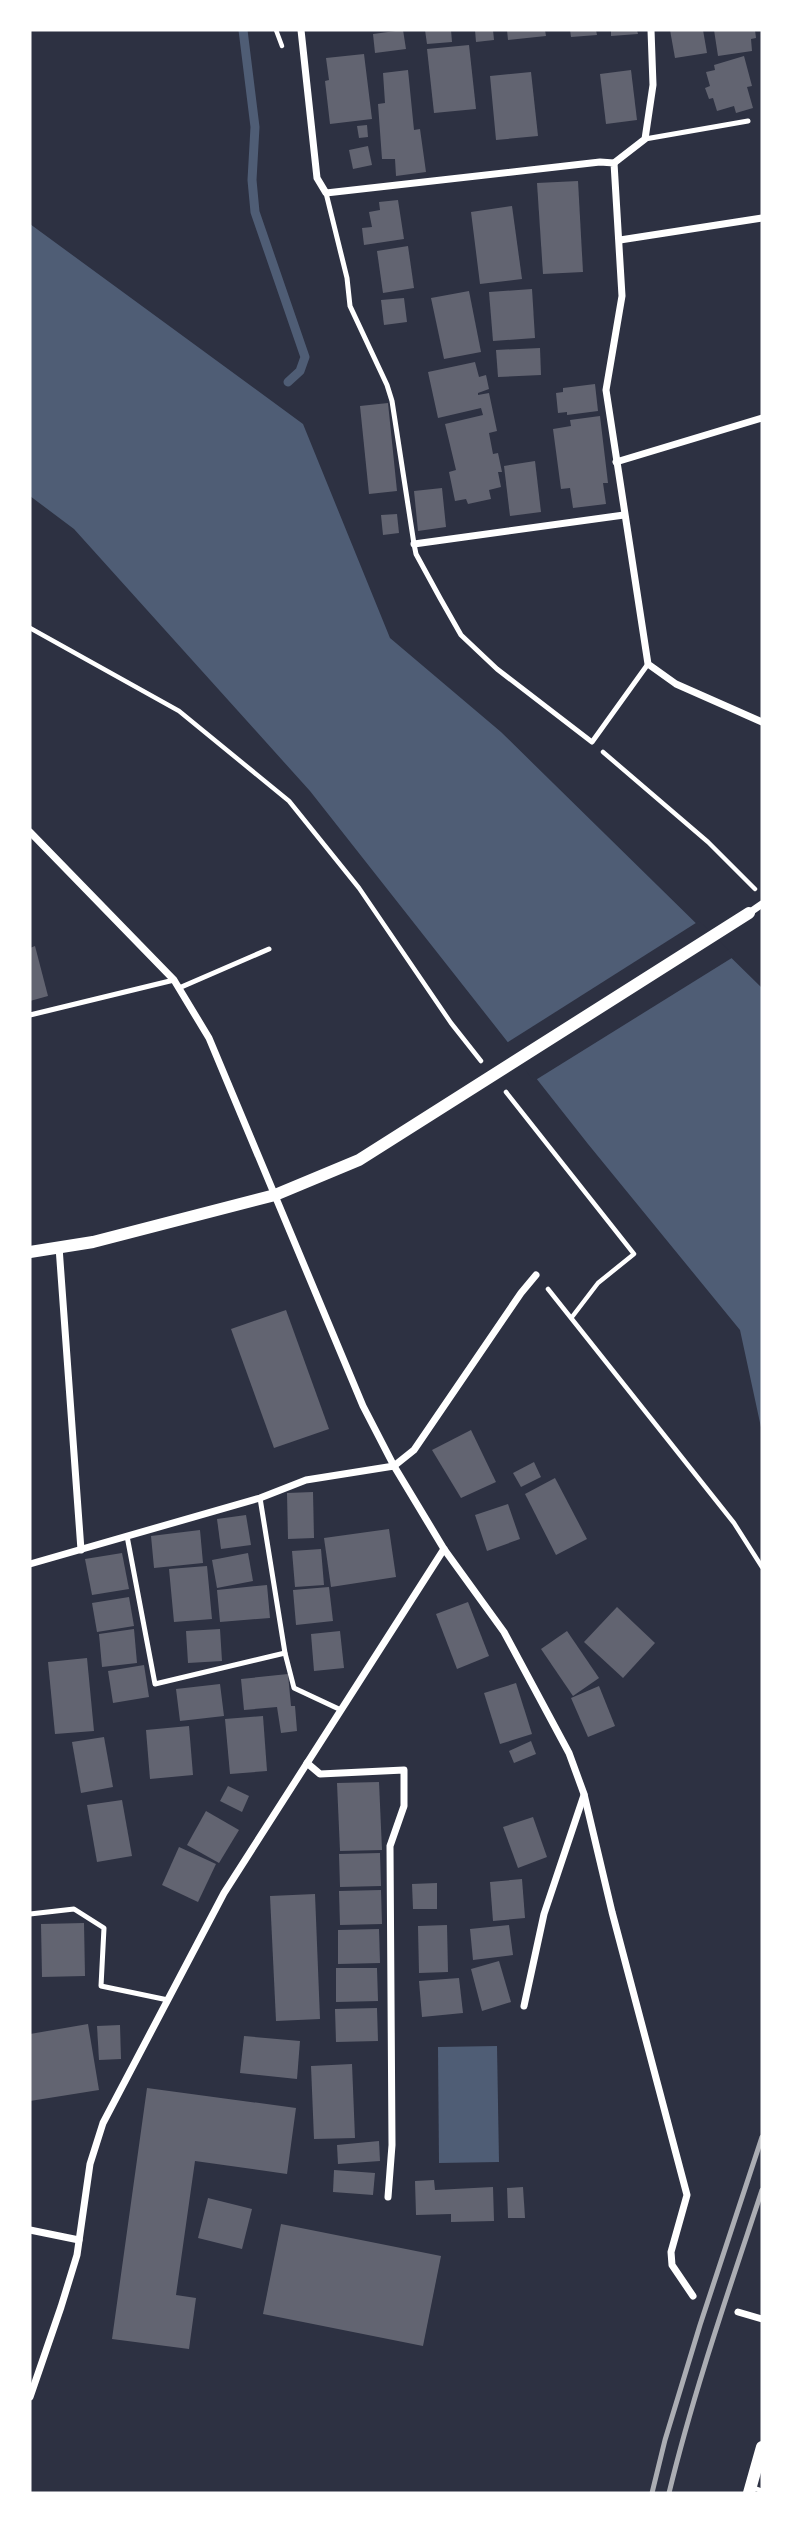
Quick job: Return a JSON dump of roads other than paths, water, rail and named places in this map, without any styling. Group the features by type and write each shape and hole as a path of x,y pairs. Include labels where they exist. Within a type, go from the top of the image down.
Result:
{"street":[{"path":"300,30 317,178 326,193 600,162 614,163 645,139 653,85 651,30"},
{"path":"614,163 622,296 606,390 648,664 676,684 762,722"},
{"path":"620,240 762,218"},
{"path":"616,462 762,418"},
{"path":"414,544 624,515"},
{"path":"30,832 174,980 209,1038 363,1406 394,1466 444,1549 504,1632 569,1753 584,1794 612,1912 687,2195 671,2252 671,2265 692,2296"},
{"path":"30,1252 93,1242 275,1195 359,1160 762,904"},
{"path":"59,1247 81,1550"},
{"path":"30,1564 260,1498 306,1480 394,1466 414,1450 536,1275"},
{"path":"30,2396 77,2255 90,2164 103,2123 223,1894 444,1549"},
{"path":"307,1763 320,1774 404,1770 404,1805 390,1846 392,2145 388,2197"},
{"path":"524,2006 544,1914 584,1794"},
{"path":"30,2230 79,2240"},
{"path":"738,2312 762,2319"},
{"path":"754,2490 762,2447"}],"lane":[{"path":"645,139 748,121"},
{"path":"326,193 347,278 350,306 392,401 416,554 461,635 496,669 592,742 648,664"},
{"path":"178,988 269,949"},
{"path":"30,1015 174,980"},
{"path":"260,1498 285,1653 294,1688 341,1710"},
{"path":"127,1536 155,1684 285,1653"},
{"path":"30,1914 74,1909 104,1928 101,1986 167,2000"}],"water":[{"path":"30,224 303,424 390,638 501,732 762,988 762,1432 740,1330 588,1144 310,791 74,529 30,496"},
{"path":"497,2046 499,2162 439,2163 438,2047"}],"waterway":[{"path":"243,30 255,127 252,180 255,212 305,357 300,371 288,382"}],"railway":[{"path":"652,2493 700,2325 762,2137"},
{"path":"669,2493 701,2378 762,2190"}]}
